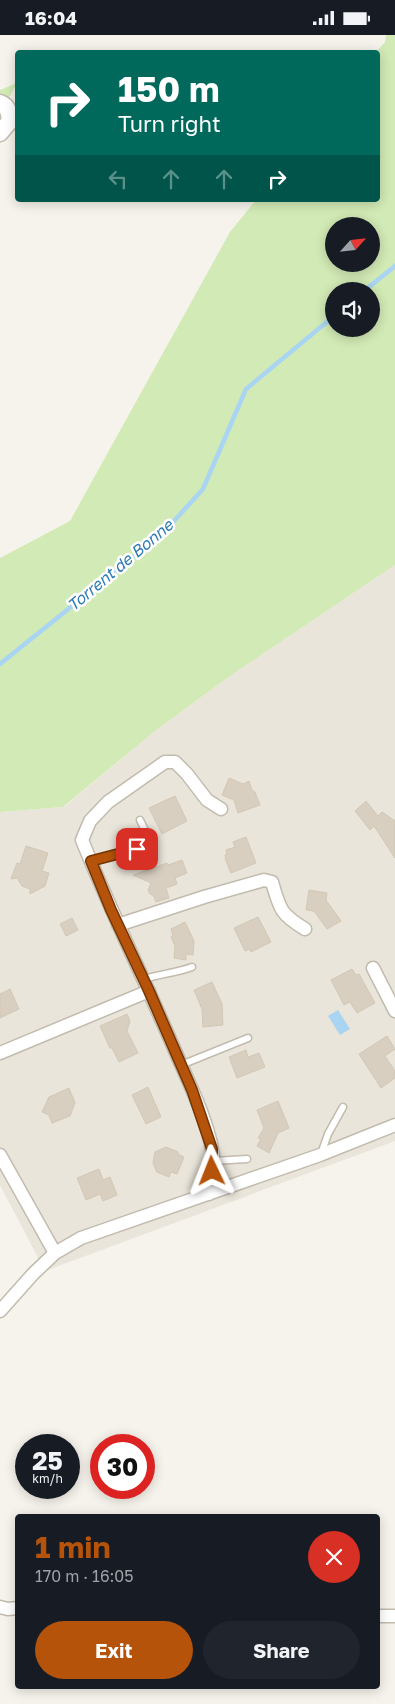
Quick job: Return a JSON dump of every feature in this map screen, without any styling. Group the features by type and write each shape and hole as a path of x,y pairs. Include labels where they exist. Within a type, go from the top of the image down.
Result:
{"street":[{"path":"0,103 6,106 10,112 10,121 0,133"},
{"path":"209,1194 213,1161 212,1149 205,1124 144,979 118,925 82,840 90,821 108,802 165,762 175,762 207,800 221,809"},
{"path":"118,925 264,880 272,882 282,912 305,929"},
{"path":"373,968 395,1011"},
{"path":"0,1053 149,991"},
{"path":"0,1311 33,1274 56,1253 81,1238 320,1155 395,1125"},
{"path":"0,1155 56,1253"},
{"path":"0,1607 15,1608"},
{"path":"380,1617 395,1616"}],"lane":[{"path":"91,861 152,845 140,821"},
{"path":"144,979 160,974 176,973 192,967"},
{"path":"181,1065 248,1038"},
{"path":"320,1155 328,1134 343,1107"},
{"path":"213,1161 247,1159"}],"shaded area":[{"path":"395,565 395,1141 45,1271 0,1185 0,812 64,807 155,731 230,676"}],"green space":[{"path":"386,35 395,35 395,565 230,676 155,731 63,807 0,812 0,558 70,521 230,232 254,202 380,202 380,50 378,50 385,42"},
{"path":"15,84 0,115 0,90"}],"water":[{"path":"338,1010 350,1029 340,1035 328,1016"}],"building":[{"path":"229,778 243,784 249,781 260,805 238,813 234,800 222,795"},
{"path":"175,796 187,821 162,834 149,808"},
{"path":"366,801 378,816 382,812 395,821 395,858 374,826 370,830 355,811"},
{"path":"246,837 256,863 231,873 226,861 226,850 235,847 233,842"},
{"path":"26,846 48,853 42,871 49,873 45,886 30,894 30,889 22,886 17,878 11,879 17,863 20,864"},
{"path":"182,860 187,873 175,878 177,884 166,888 169,898 156,902 148,890 151,883 133,875 167,863 168,865"},
{"path":"309,890 327,893 326,900 341,921 327,929 314,911 306,910"},
{"path":"258,917 271,942 251,952 250,949 245,951 234,928"},
{"path":"72,918 78,930 66,936 60,924"},
{"path":"185,922 194,941 193,955 186,954 186,960 174,958 175,946 171,937 173,936 171,929"},
{"path":"352,969 356,975 359,974 375,1003 357,1013 350,1002 344,1005 331,980"},
{"path":"212,982 222,1004 223,1025 203,1027 202,1009 194,990"},
{"path":"10,989 19,1009 0,1018 0,994"},
{"path":"127,1014 130,1021 127,1031 138,1053 119,1062 100,1026"},
{"path":"387,1036 395,1049 385,1056 395,1071 395,1078 381,1088 359,1054"},
{"path":"246,1050 248,1057 259,1053 265,1067 237,1078 229,1057"},
{"path":"148,1087 161,1117 146,1124 132,1095"},
{"path":"69,1088 75,1103 70,1116 52,1123 49,1115 42,1112 49,1097"},
{"path":"278,1101 289,1128 278,1133 269,1153 257,1146 261,1139 258,1138 264,1128 257,1110"},
{"path":"166,1147 184,1157 177,1174 171,1172 169,1177 157,1172 153,1163 155,1152"},
{"path":"99,1169 103,1180 110,1177 117,1195 103,1201 100,1194 86,1200 77,1178"}],"waterway":[{"name":"Torrent de Bonne","path":"375,282 395,266"},
{"name":"Torrent de Bonne","path":"0,664 164,532 203,489 246,389 325,323"}],"route":[{"path":"137,849 91,861 192,1090 212,1149 212,1171"}]}
